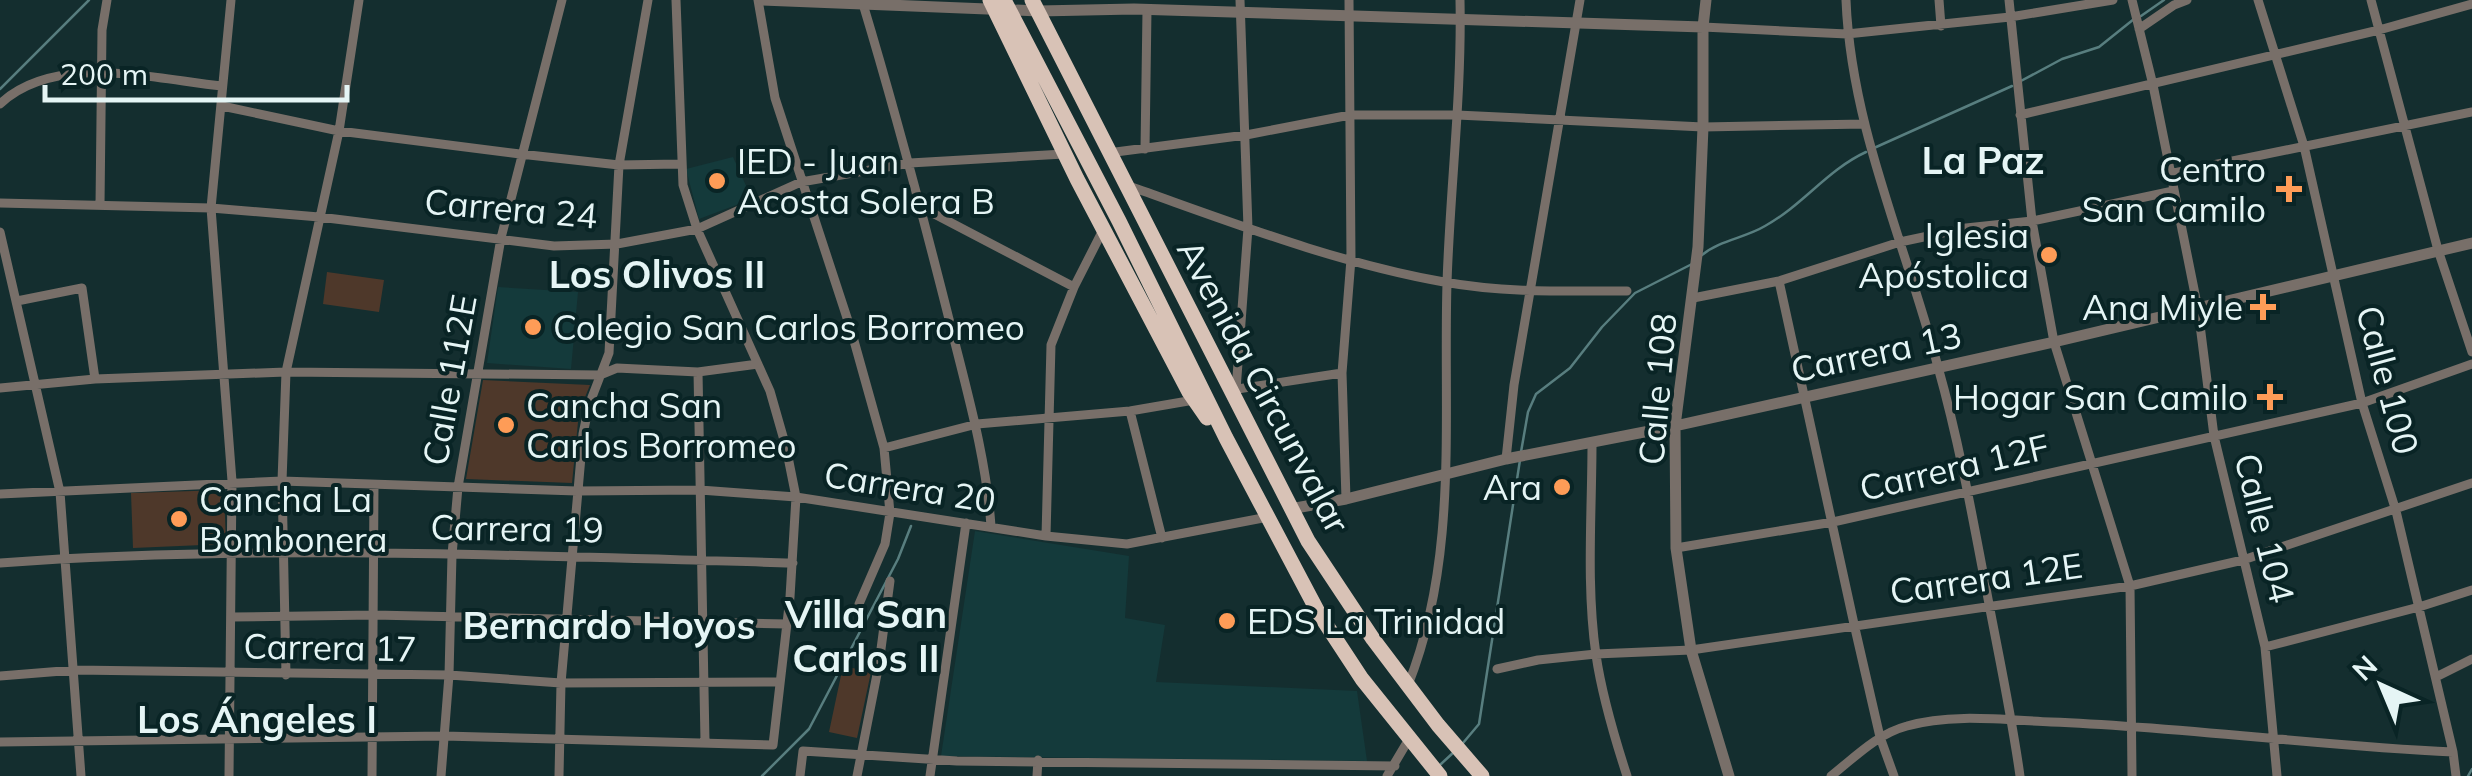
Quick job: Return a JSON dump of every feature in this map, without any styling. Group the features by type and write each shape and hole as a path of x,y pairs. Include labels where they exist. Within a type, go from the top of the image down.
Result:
{"highway":[{"name":"Avenida Circunvalar","path":"999,4 1119,221 1226,438 1318,612 1362,679 1440,776"},
{"path":"999,4 1064,154 1194,400 1217,432 1226,438"},
{"name":"Avenida Circunvalar","path":"1036,4 1290,509 1373,639 1479,773"}],"street":[{"path":"100,205 102,30 107,0"},
{"path":"229,776 232,482 211,208 231,0"},
{"path":"286,675 282,481 286,372 339,131 359,0"},
{"name":"Calle 112E","path":"441,776 458,487 501,238 562,0"},
{"path":"559,776 561,683 577,491 589,405 609,352 619,165 648,0"},
{"path":"0,742 444,736 773,744 796,497 786,447 758,364 697,229 682,186 676,0"},
{"path":"859,604 881,559 890,513 884,448 851,330 775,98 760,0 1240,6 1349,17 1847,34 1941,26 2113,0"},
{"path":"1346,499 1342,373 1351,259 1349,0"},
{"path":"1408,684 1420,654 1437,580 1446,474 1447,283 1460,0"},
{"path":"1509,458 1514,385 1580,0"},
{"name":"Calle 108","path":"1706,0 1698,246 1674,426 1676,548 1690,650 1729,776"},
{"path":"1846,0 1851,67 1865,124 1938,366 1968,494 2020,776"},
{"path":"1939,0 1941,26"},
{"path":"2009,0 2032,221 2054,342 2130,586 2132,776"},
{"path":"2139,28 2174,4 2188,0"},
{"name":"Calle 100","path":"2258,0 2304,146 2362,404 2396,510 2456,776"},
{"path":"2371,0 2438,250 2472,352"},
{"path":"863,4 910,163 977,424 988,482 991,526"},
{"path":"2020,115 2472,4"},
{"path":"1138,6 1146,149"},
{"path":"1240,6 1248,228 1233,390 1342,373"},
{"name":"Calle 104","path":"2133,6 2198,308 2214,436 2265,646 2277,776"},
{"path":"0,104 11,94 48,78 104,74 222,86"},
{"path":"222,106 339,131 520,154 619,165 680,164"},
{"path":"2169,174 2472,112"},
{"path":"1108,152 1246,135 1350,115 1456,115 1703,127 1865,124"},
{"name":"Carrera 24","path":"0,203 211,208 554,246 617,244 697,229 800,182 910,163 1064,154"},
{"path":"1126,185 1248,228 1447,283 1530,292 1627,291"},
{"path":"1693,298 1778,281 1900,242 1966,228 2032,221 2173,191"},
{"path":"921,207 1074,287"},
{"path":"1046,536 1051,346 1074,287 1104,230"},
{"path":"0,232 60,492 82,776"},
{"name":"Carrera 13","path":"1290,509 1509,458 1674,426 2054,342 2472,243"},
{"path":"1778,281 1880,737 1894,776"},
{"path":"18,301 82,288 95,379"},
{"path":"0,388 95,379 286,372 600,375 617,368 698,372 758,364"},
{"name":"Carrera 12F","path":"1676,548 1968,494 2362,404 2472,364"},
{"path":"698,372 705,741"},
{"path":"884,448 977,424 1130,412 1194,400"},
{"path":"1130,412 1162,538"},
{"path":"1592,443 1591,592 1596,654 1627,776"},
{"name":"Carrera 20","path":"0,494 282,481 577,491 700,490 796,497 1046,536 1127,544 1268,517"},
{"name":"Carrera 12E","path":"1496,669 1596,654 1690,650 2130,586 2244,560 2472,484"},
{"path":"372,776 374,486"},
{"path":"930,776 966,523"},
{"name":"Carrera 19","path":"0,564 232,551 572,555 792,563"},
{"path":"857,776 879,664 890,581"},
{"path":"2265,646 2472,590"},
{"path":"232,616 374,614 786,624"},
{"path":"2436,677 2472,659"},
{"name":"Carrera 17","path":"0,676 76,670 449,675 561,683 780,682"},
{"path":"1831,776 1880,737 1928,721 2012,720 2134,726 2453,752"},
{"path":"1388,776 1397,763 1417,748"},
{"path":"800,776 804,751 932,760 1397,763"},
{"path":"1037,776 1038,760"},
{"path":"981,776 982,761"},
{"path":"1138,761 1138,776"},
{"path":"1086,776 1087,762"},
{"path":"1192,762 1192,776"},
{"path":"1244,763 1244,776"}],"shaded area":[{"name":"IED - Juan Acosta Solera B","path":"733,157 752,199 699,219 686,169"},
{"path":"327,272 384,280 379,312 323,304"},
{"name":"Colegio San Carlos Borromeo","path":"498,287 578,292 571,369 487,363"},
{"path":"483,380 590,385 579,412 572,483 466,479"},
{"name":"Cancha La Bombonera","path":"224,490 226,544 133,548 131,493"},
{"path":"975,531 1129,556 1125,618 1165,625 1156,682 1357,691 1367,761 941,756"},
{"path":"843,666 871,672 857,738 829,732"}],"waterway":[{"path":"0,89 89,0"},
{"path":"2141,16 2164,0"},
{"path":"2019,82 2062,59 2099,47 2134,19"},
{"path":"1874,148 2012,86"},
{"path":"1702,255 1779,218 1839,168 1866,152"},
{"path":"1521,452 1528,412 1536,394 1570,368 1635,293 1692,264"},
{"path":"1463,743 1479,724 1520,460"},
{"path":"762,776 809,729 898,559 911,526"},
{"path":"1441,764 1454,752"},
{"path":"2468,776 2472,769"}],"place":[{"name":"IED - Juan Acosta Solera B","path":"717,181"},
{"name":"Centro San Camilo","path":"2289,189"},
{"name":"Iglesia Apóstolica","path":"2049,255"},
{"name":"Ana Miyle","path":"2263,307"},
{"name":"Colegio San Carlos Borromeo","path":"533,327"},
{"name":"Hogar San Camilo","path":"2270,397"},
{"name":"Cancha San Carlos Borromeo","path":"506,425"},
{"name":"Ara","path":"1562,487"},
{"name":"Cancha La Bombonera","path":"179,519"},
{"name":"EDS La Trinidad","path":"1227,621"}],"district":[{"name":"La Paz","path":"1983,160"},
{"name":"Los Olivos II","path":"657,274"},
{"name":"Bernardo Hoyos","path":"609,625"},
{"name":"Villa San Carlos II","path":"866,636"},
{"name":"Los Ángeles I","path":"257,719"}]}
